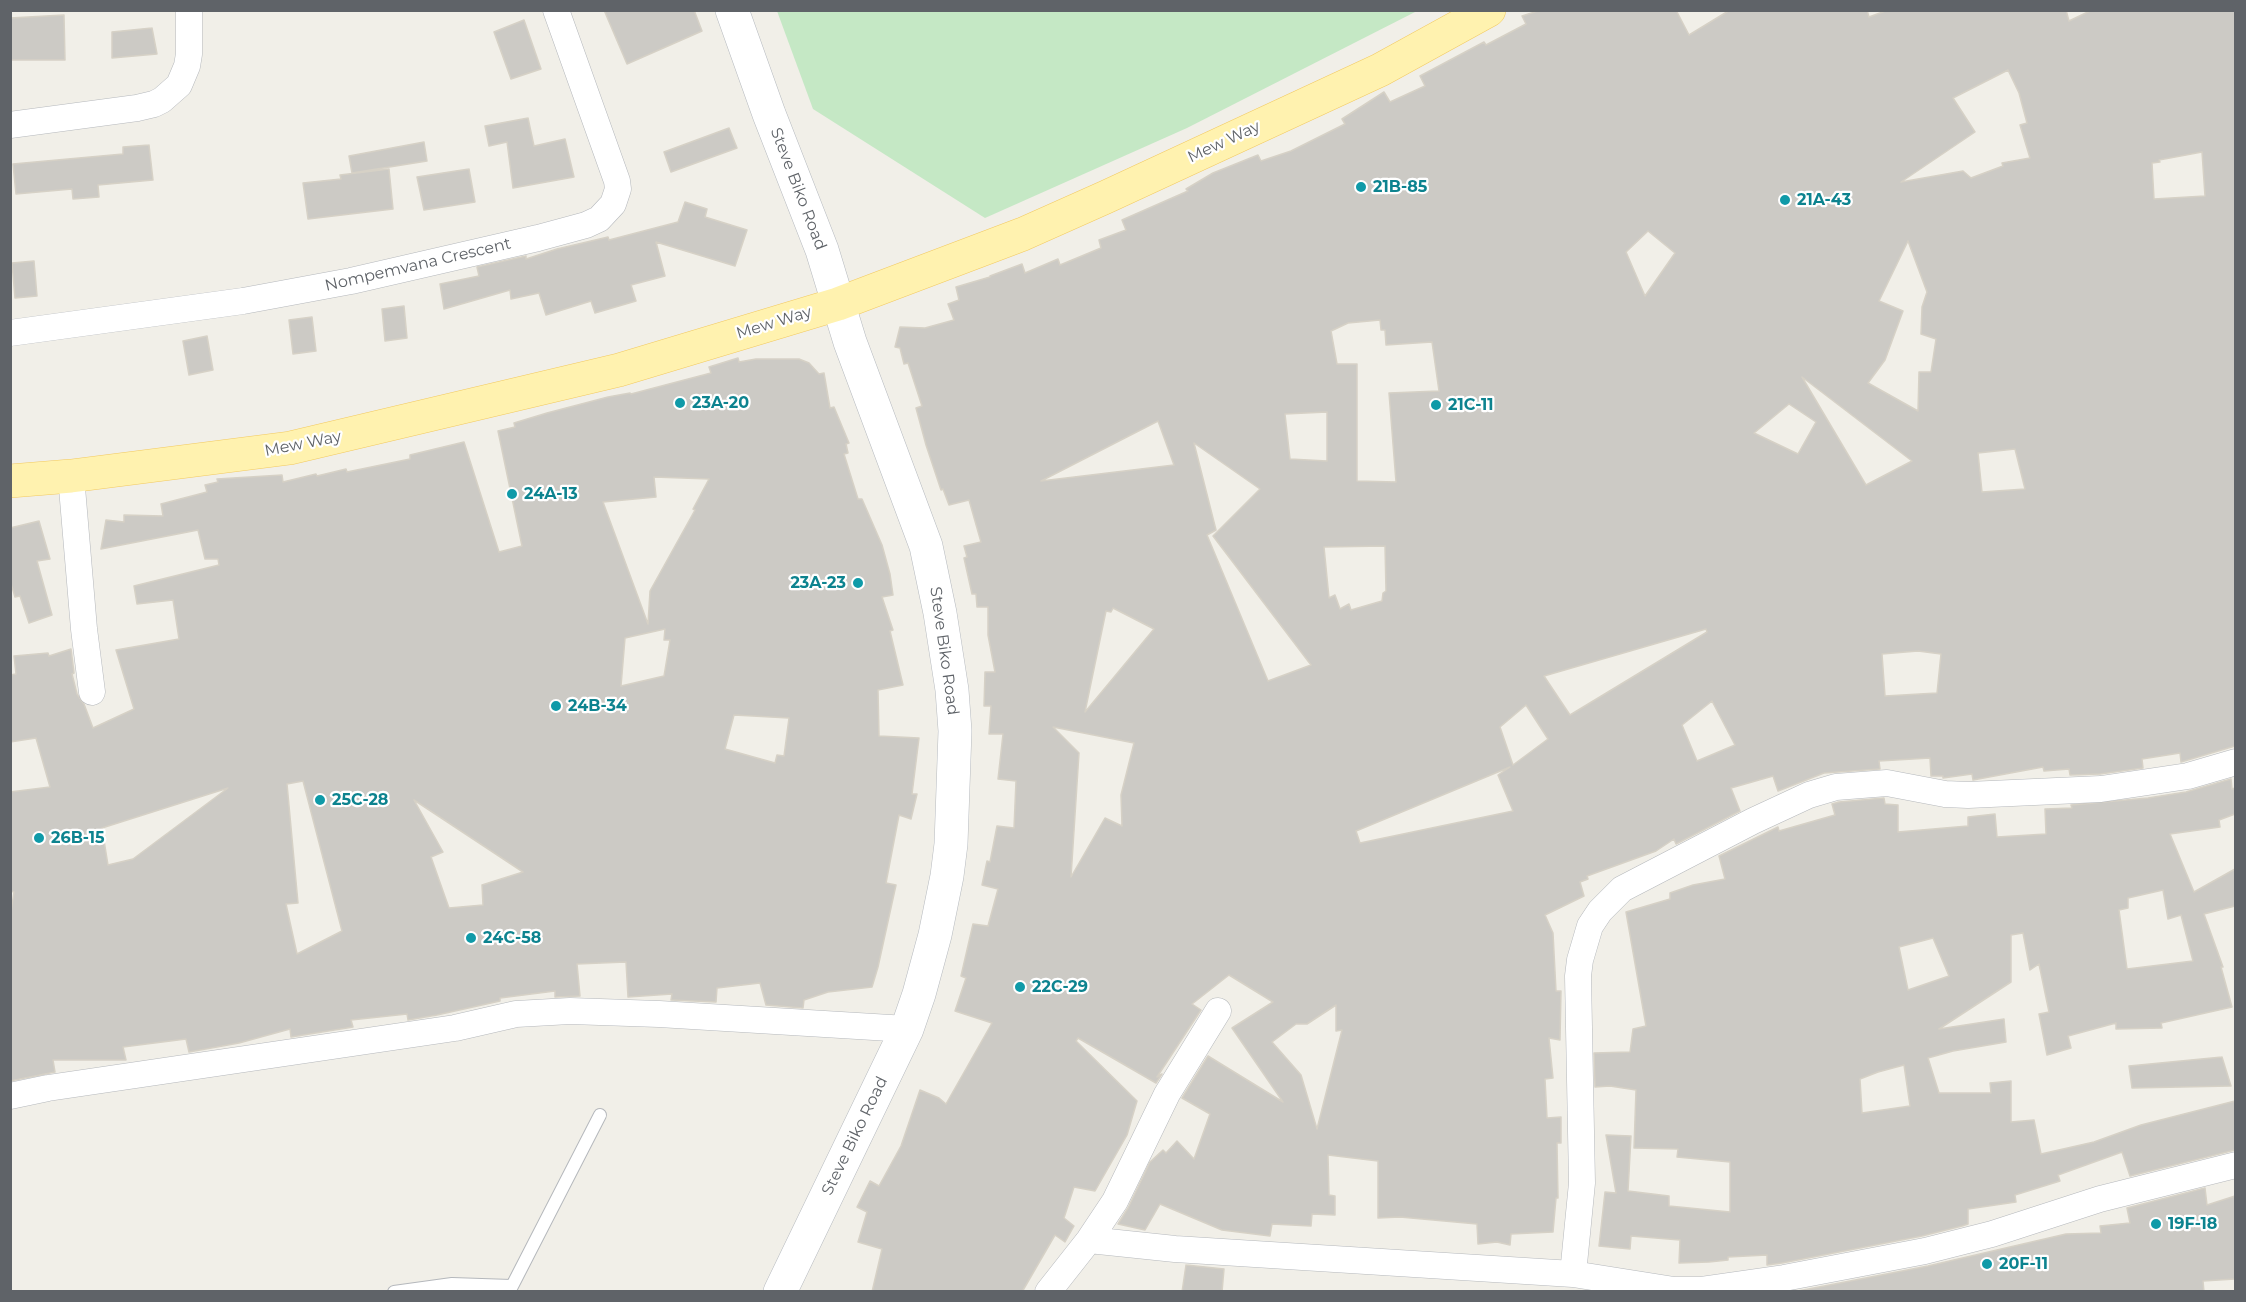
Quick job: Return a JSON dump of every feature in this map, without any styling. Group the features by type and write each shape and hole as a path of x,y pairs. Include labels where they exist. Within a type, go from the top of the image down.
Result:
{"main road":[{"name":"Mew Way","path":"10,481 71,476 290,448 618,370 838,304 1023,234 1106,197 1380,70 1489,10"}],"street":[{"path":"10,125 137,108 162,100 178,85 187,66 189,10"},
{"name":"Nompemvana Crescent","path":"10,333 243,301 351,281 538,238 586,225 598,219 613,204 618,189 617,181 556,10"},
{"name":"Steve Biko Road","path":"732,10 769,114 822,250 850,342 926,546 940,613 952,690 954,742 951,844 947,876 927,967 907,1029 780,1292"},
{"path":"71,476 84,629 92,692"},
{"path":"1573,1274 1582,1183 1578,976 1580,960 1590,926 1600,911 1622,889 1744,825 1809,795 1836,787 1887,783 1945,794 1968,795 2102,789 2188,776 2235,762"},
{"path":"10,1096 48,1088 455,1028 516,1014 570,1011 659,1014 907,1029"},
{"path":"1048,1292 1089,1240 1115,1201 1167,1094 1218,1011"},
{"path":"1089,1240 1175,1250 1573,1274 1686,1291 1784,1278 1947,1246 2100,1199 2235,1165"}],"lane":[{"path":"394,1292 452,1284 510,1289 600,1115"}],"green space":[{"path":"777,10 1417,11 1187,128 985,218 813,109"}],"building":[{"path":"604,10 694,10 702,31 627,64"},
{"path":"1541,10 1676,10 1689,35 1730,10 1867,10 1869,17 1888,10 2066,10 2069,21 2092,10 2235,10 2235,746 2181,762 2180,753 2142,759 2143,768 2100,774 2070,775 2069,769 2044,771 2043,767 1973,780 1972,774 1943,778 1943,776 1931,776 1930,758 1879,761 1880,769 1824,773 1778,791 1773,776 1731,788 1740,811 1676,844 1674,839 1656,851 1587,876 1588,879 1580,882 1584,896 1545,915 1553,933 1556,991 1561,991 1560,1040 1549,1038 1553,1078 1545,1079 1547,1118 1561,1117 1561,1143 1557,1143 1558,1198 1556,1198 1553,1232 1511,1234 1510,1245 1497,1242 1478,1244 1477,1224 1400,1217 1378,1218 1378,1161 1328,1155 1329,1195 1335,1196 1335,1215 1312,1214 1311,1226 1272,1224 1270,1236 1222,1230 1160,1204 1145,1230 1118,1224 1150,1162 1163,1150 1166,1153 1177,1141 1194,1159 1210,1114 1182,1098 1208,1056 1283,1102 1232,1028 1273,1002 1229,975 1192,1004 1201,1010 1157,1077 1162,1074 1156,1083 1078,1038 1076,1041 1137,1101 1127,1135 1095,1191 1074,1187 1064,1218 1074,1226 1065,1242 1055,1235 1022,1292 872,1292 882,1249 858,1242 867,1212 857,1207 870,1181 879,1186 901,1146 920,1090 939,1098 946,1104 992,1023 955,1011 966,978 961,976 973,924 988,926 998,889 982,885 987,861 990,862 997,826 1014,828 1016,781 998,779 1003,734 989,734 991,706 984,706 985,672 995,672 988,635 988,607 977,607 976,594 972,594 964,558 967,557 964,546 981,542 969,500 949,505 943,489 941,490 916,408 922,406 908,363 904,364 900,348 895,347 900,327 925,328 954,320 948,304 959,300 956,287 1022,264 1025,273 1058,259 1060,265 1101,248 1099,240 1126,230 1122,220 1188,191 1186,189 1213,173 1258,155 1261,161 1291,151 1345,124 1342,119 1384,92 1390,102 1425,86 1420,76 1484,42 1486,45 1526,24 1522,16","holes":["2008,70 2019,93 2027,123 2020,125 2030,158 2002,163 2003,166 1971,178 1963,171 1901,182 1975,132 1953,98","2202,152 2205,196 2154,199 2152,163","1648,231 1675,253 1645,296 1626,252","1908,241 1927,292 1922,307 1921,334 1936,339 1931,372 1919,372 1918,411 1868,383 1885,360 1903,311 1879,301","1380,320 1381,330 1385,330 1386,345 1432,342 1439,391 1389,393 1396,482 1357,481 1357,364 1337,364 1331,331 1348,323","1802,377 1912,461 1866,485","1789,404 1816,422 1798,454 1754,433","1327,412 1327,461 1290,459 1285,414","1158,421 1174,465 1041,481","1194,443 1260,489 1213,536 1311,665 1268,681 1207,535 1216,530","2015,449 2025,489 1982,492 1978,453","1385,546 1386,591 1383,593 1382,601 1351,610 1349,604 1340,609 1335,595 1329,598 1324,547","1113,608 1154,629 1085,712 1106,611 1111,612","1706,629 1707,632 1570,715 1544,676","1918,651 1941,654 1937,693 1885,696 1882,654","1712,701 1735,745 1697,761 1682,725","1526,705 1548,739 1513,765 1500,727","1053,727 1134,743 1121,795 1122,826 1105,818 1071,877 1079,753","1510,767 1498,775 1513,811 1360,843 1356,831","1336,1005 1336,1031 1342,1030 1317,1129 1301,1075 1272,1042 1296,1024 1307,1024"]},
{"path":"64,15 65,60 10,60 10,18"},
{"path":"524,20 541,69 511,79 494,32"},
{"path":"152,28 157,54 112,58 112,32"},
{"path":"528,118 534,146 565,139 574,177 513,188 507,142 489,146 485,126"},
{"path":"729,128 737,148 671,172 664,152"},
{"path":"424,142 427,161 352,173 349,156"},
{"path":"149,145 153,180 98,185 99,197 73,199 72,189 16,194 13,164 123,154 123,147"},
{"path":"389,169 393,209 308,219 303,183 341,179 340,175"},
{"path":"469,169 475,202 424,210 417,177"},
{"path":"685,202 707,209 705,217 747,230 735,266 656,242 665,276 631,285 636,301 595,313 591,301 546,315 539,293 511,299 510,290 444,309 440,284 479,276 477,267 526,256 526,259 557,249 608,237 609,240 678,222"},
{"path":"34,261 37,296 15,298 12,263"},
{"path":"404,306 407,338 385,341 382,309"},
{"path":"312,317 316,351 293,354 289,320"},
{"path":"207,336 213,370 189,375 183,341"},
{"path":"738,358 739,362 756,359 799,359 809,363 819,374 824,373 830,408 834,407 849,443 846,444 848,453 844,454 858,499 862,499 882,545 890,574 893,595 882,597 893,630 890,631 903,685 878,690 879,736 919,738 912,794 917,794 911,819 899,815 886,883 896,885 872,987 828,992 804,1000 803,1008 766,1005 760,983 717,988 716,1002 671,1000 672,994 628,997 626,962 577,964 580,996 555,997 555,991 500,998 500,1001 437,1015 408,1020 407,1014 351,1020 353,1027 291,1037 290,1029 239,1043 189,1052 186,1039 123,1047 126,1060 53,1060 55,1072 10,1081 10,918 14,892 10,891 10,792 50,787 36,738 10,742 10,675 16,674 14,656 48,653 49,656 71,649 74,673 72,674 77,694 84,704 93,728 134,709 116,650 179,639 173,600 137,604 134,586 219,565 218,559 205,559 198,530 101,549 106,520 124,522 124,515 163,516 161,504 207,492 205,485 218,482 217,479 282,475 283,482 316,474 317,476 346,469 347,472 410,459 410,455 464,442 499,552 522,546 498,431 515,427 514,423 547,413 711,373 709,367","holes":["654,477 709,479 693,509 695,510 650,591 648,624 603,502 656,497","665,629 664,640 670,640 664,676 621,686 625,638","734,715 789,718 784,756 777,755 775,763 725,749","303,781 342,931 297,954 286,904 298,903 287,784","228,788 133,859 108,865 102,828","414,800 523,872 482,885 483,905 449,908 431,857 443,852"]},
{"path":"39,521 50,559 37,561 52,615 29,623 20,596 15,597 10,580 10,528"},
{"path":"2231,779 2232,789 2235,788 2235,814 2219,820 2220,827 2170,834 2194,892 2235,869 2235,906 2204,914 2223,967 2221,967 2232,1007 2161,1023 2162,1028 2116,1029 2116,1023 2068,1036 2071,1048 2047,1055 2039,1014 2049,1012 2039,964 2030,970 2023,933 2011,935 2011,982 1939,1029 2004,1019 2006,1042 1953,1051 1928,1058 1939,1093 1991,1093 1990,1083 2011,1081 2011,1122 2034,1120 2041,1154 2094,1142 2141,1125 2235,1101 2235,1150 2130,1176 2122,1152 2058,1175 2060,1181 2015,1195 2016,1202 1968,1209 1968,1224 1962,1226 1782,1263 1767,1265 1767,1255 1679,1263 1680,1240 1631,1236 1630,1249 1599,1246 1605,1192 1616,1193 1606,1135 1631,1136 1628,1191 1669,1196 1669,1206 1730,1212 1730,1162 1677,1157 1678,1149 1634,1148 1636,1090 1610,1086 1595,1087 1594,1053 1630,1052 1633,1029 1646,1026 1626,912 1670,899 1670,893 1693,885 1725,879 1719,856 1778,827 1779,831 1835,815 1832,804 1839,802 1884,798 1885,804 1898,805 1898,832 1968,826 1968,817 1995,814 1997,837 2046,834 2045,809 2072,808 2071,805 2186,792","holes":["2163,890 2168,919 2181,915 2193,961 2127,969 2119,910 2128,908 2128,898","1933,938 1949,976 1908,990 1899,947","1904,1065 1910,1106 1862,1113 1860,1079"]},
{"path":"2222,1057 2231,1086 2132,1088 2129,1066"},
{"path":"2205,1188 2207,1205 2235,1196 2235,1279 2203,1281 2204,1292 1793,1292 1928,1266 2066,1234 2101,1233 2100,1226 2130,1223 2127,1208"},
{"path":"1186,1265 1224,1269 1222,1292 1182,1292"}],"place":[{"name":"21B-85","path":"1361,187"},
{"name":"21A-43","path":"1785,200"},
{"name":"23A-20","path":"680,403"},
{"name":"21C-11","path":"1436,405"},
{"name":"24A-13","path":"512,494"},
{"name":"23A-23","path":"858,583"},
{"name":"24B-34","path":"556,706"},
{"name":"25C-28","path":"320,800"},
{"name":"26B-15","path":"39,838"},
{"name":"24C-58","path":"471,938"},
{"name":"22C-29","path":"1020,987"},
{"name":"19F-18","path":"2156,1224"},
{"name":"20F-11","path":"1987,1264"}]}
